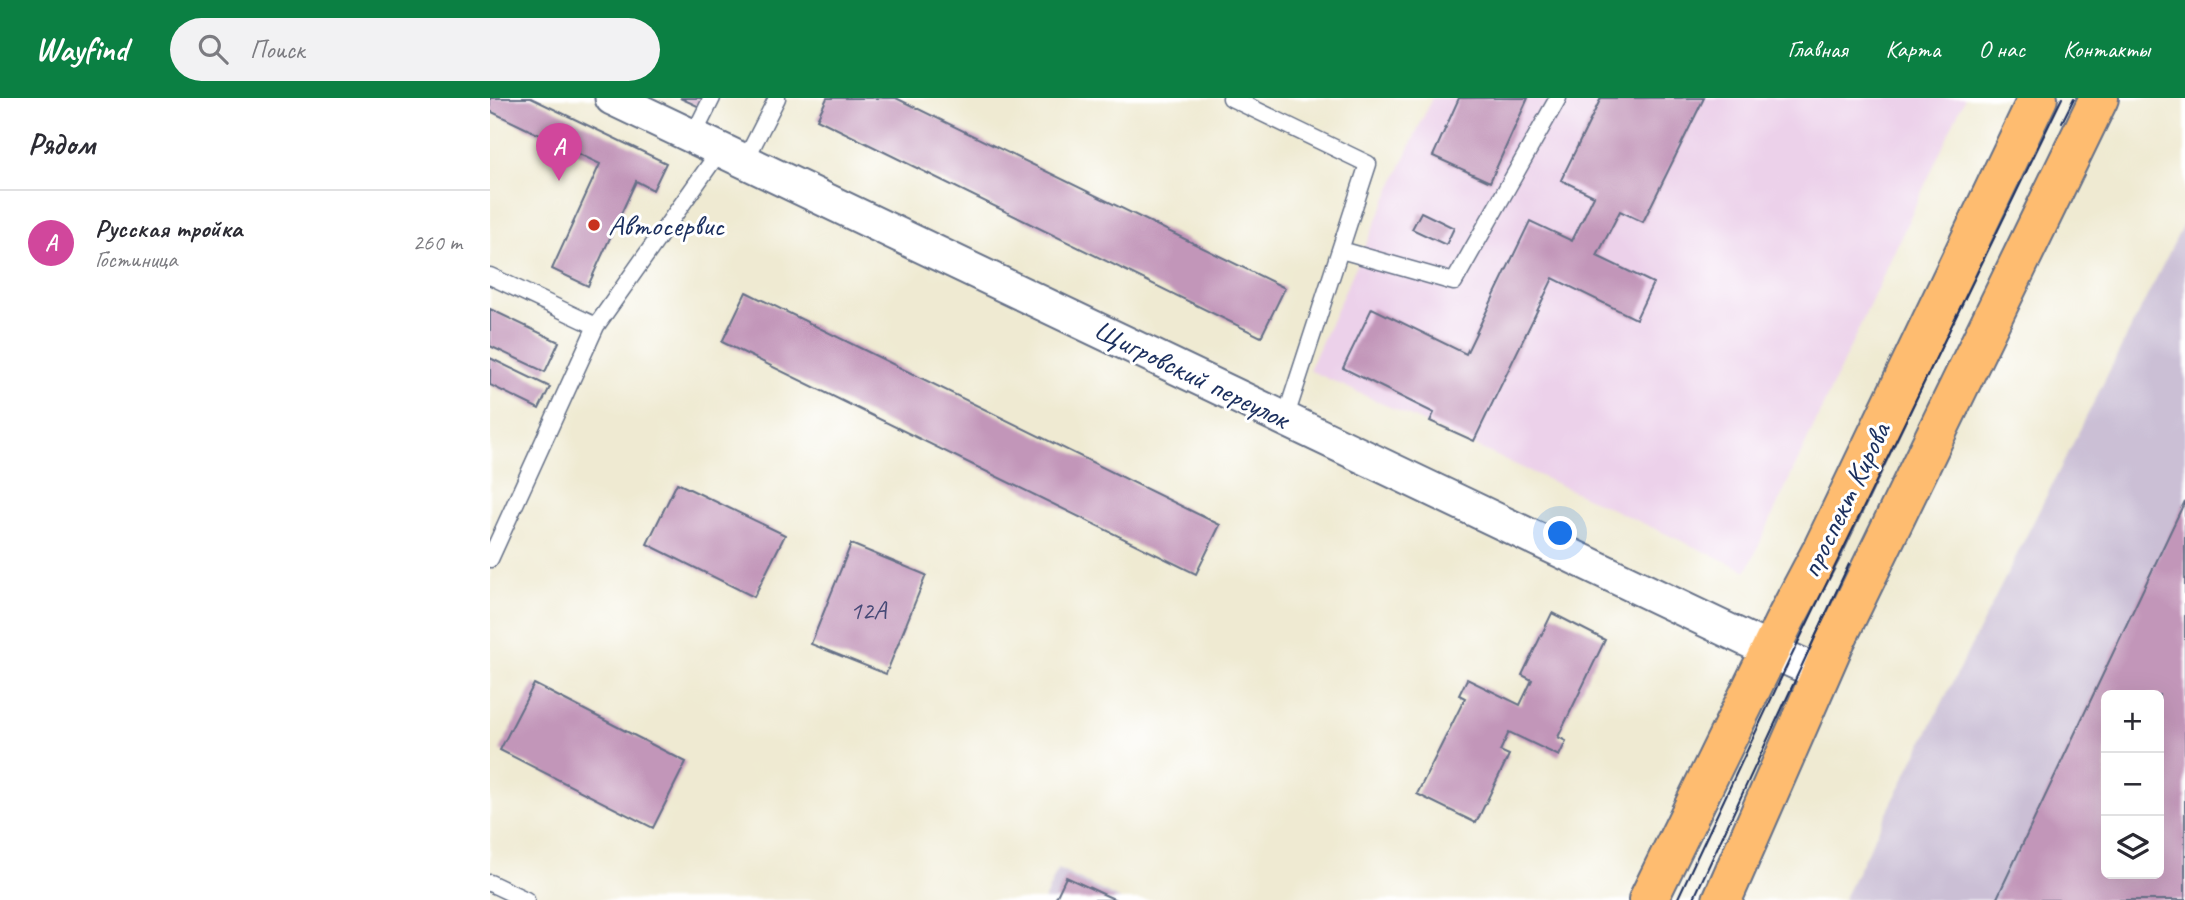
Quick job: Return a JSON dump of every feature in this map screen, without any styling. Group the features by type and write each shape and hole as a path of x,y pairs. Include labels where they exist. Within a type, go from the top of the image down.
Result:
{"main road":[{"name":"проспект Кирова","path":"1722,900 1840,632 2099,98"},
{"name":"проспект Кирова","path":"1648,900 1823,548 2035,99"}],"street":[{"name":"Щигровский переулок","path":"612,98 1822,674"}],"lane":[{"path":"712,98 720,149"},
{"path":"490,559 596,326 720,149 777,98"},
{"path":"1231,98 1368,164 1285,419"},
{"path":"1340,250 1454,282 1558,98"},
{"path":"490,276 596,326"},
{"path":"490,883 526,900"}],"shaded area":[{"path":"1432,98 1965,98 1747,571 1309,370"},
{"path":"2185,221 2185,900 1843,900"},
{"path":"1058,869 1121,900 1044,900"}],"building":[{"path":"490,98 531,98 666,163 653,190 636,181 588,286 552,269 600,164 490,111"},
{"path":"680,98 709,98 704,109"},
{"path":"827,98 896,98 1285,288 1261,337 817,119"},
{"path":"1459,98 1528,98 1490,182 1433,156"},
{"path":"1601,98 1704,98 1643,222 1620,211 1597,256 1653,283 1636,319 1553,278 1474,441 1430,421 1434,413 1343,368 1372,308 1466,354 1530,221 1572,241 1594,196 1561,180"},
{"path":"1421,212 1454,228 1446,245 1412,229"},
{"path":"746,292 1220,525 1196,574 722,342"},
{"path":"490,309 559,342 545,372 490,346"},
{"path":"490,358 550,387 539,409 490,385"},
{"path":"677,483 785,535 754,597 647,544"},
{"path":"2185,501 2185,900 1996,900"},
{"path":"851,544 926,575 886,674 811,644"},
{"path":"1552,613 1605,640 1558,737 1566,741 1559,756 1509,732 1500,751 1509,755 1476,823 1417,794 1465,698 1459,695 1467,679 1520,705 1532,680 1522,675"},
{"path":"534,684 686,762 653,828 500,750"},
{"path":"1066,877 1116,900 1055,900"}],"tram line":[{"path":"1677,900 1790,659 2062,98"},
{"path":"2062,122 2074,98"},
{"path":"1693,900 1849,564"}],"place":[{"name":"Русская тройка","path":"559,181"},
{"name":"Автосервис","path":"594,225"}]}
